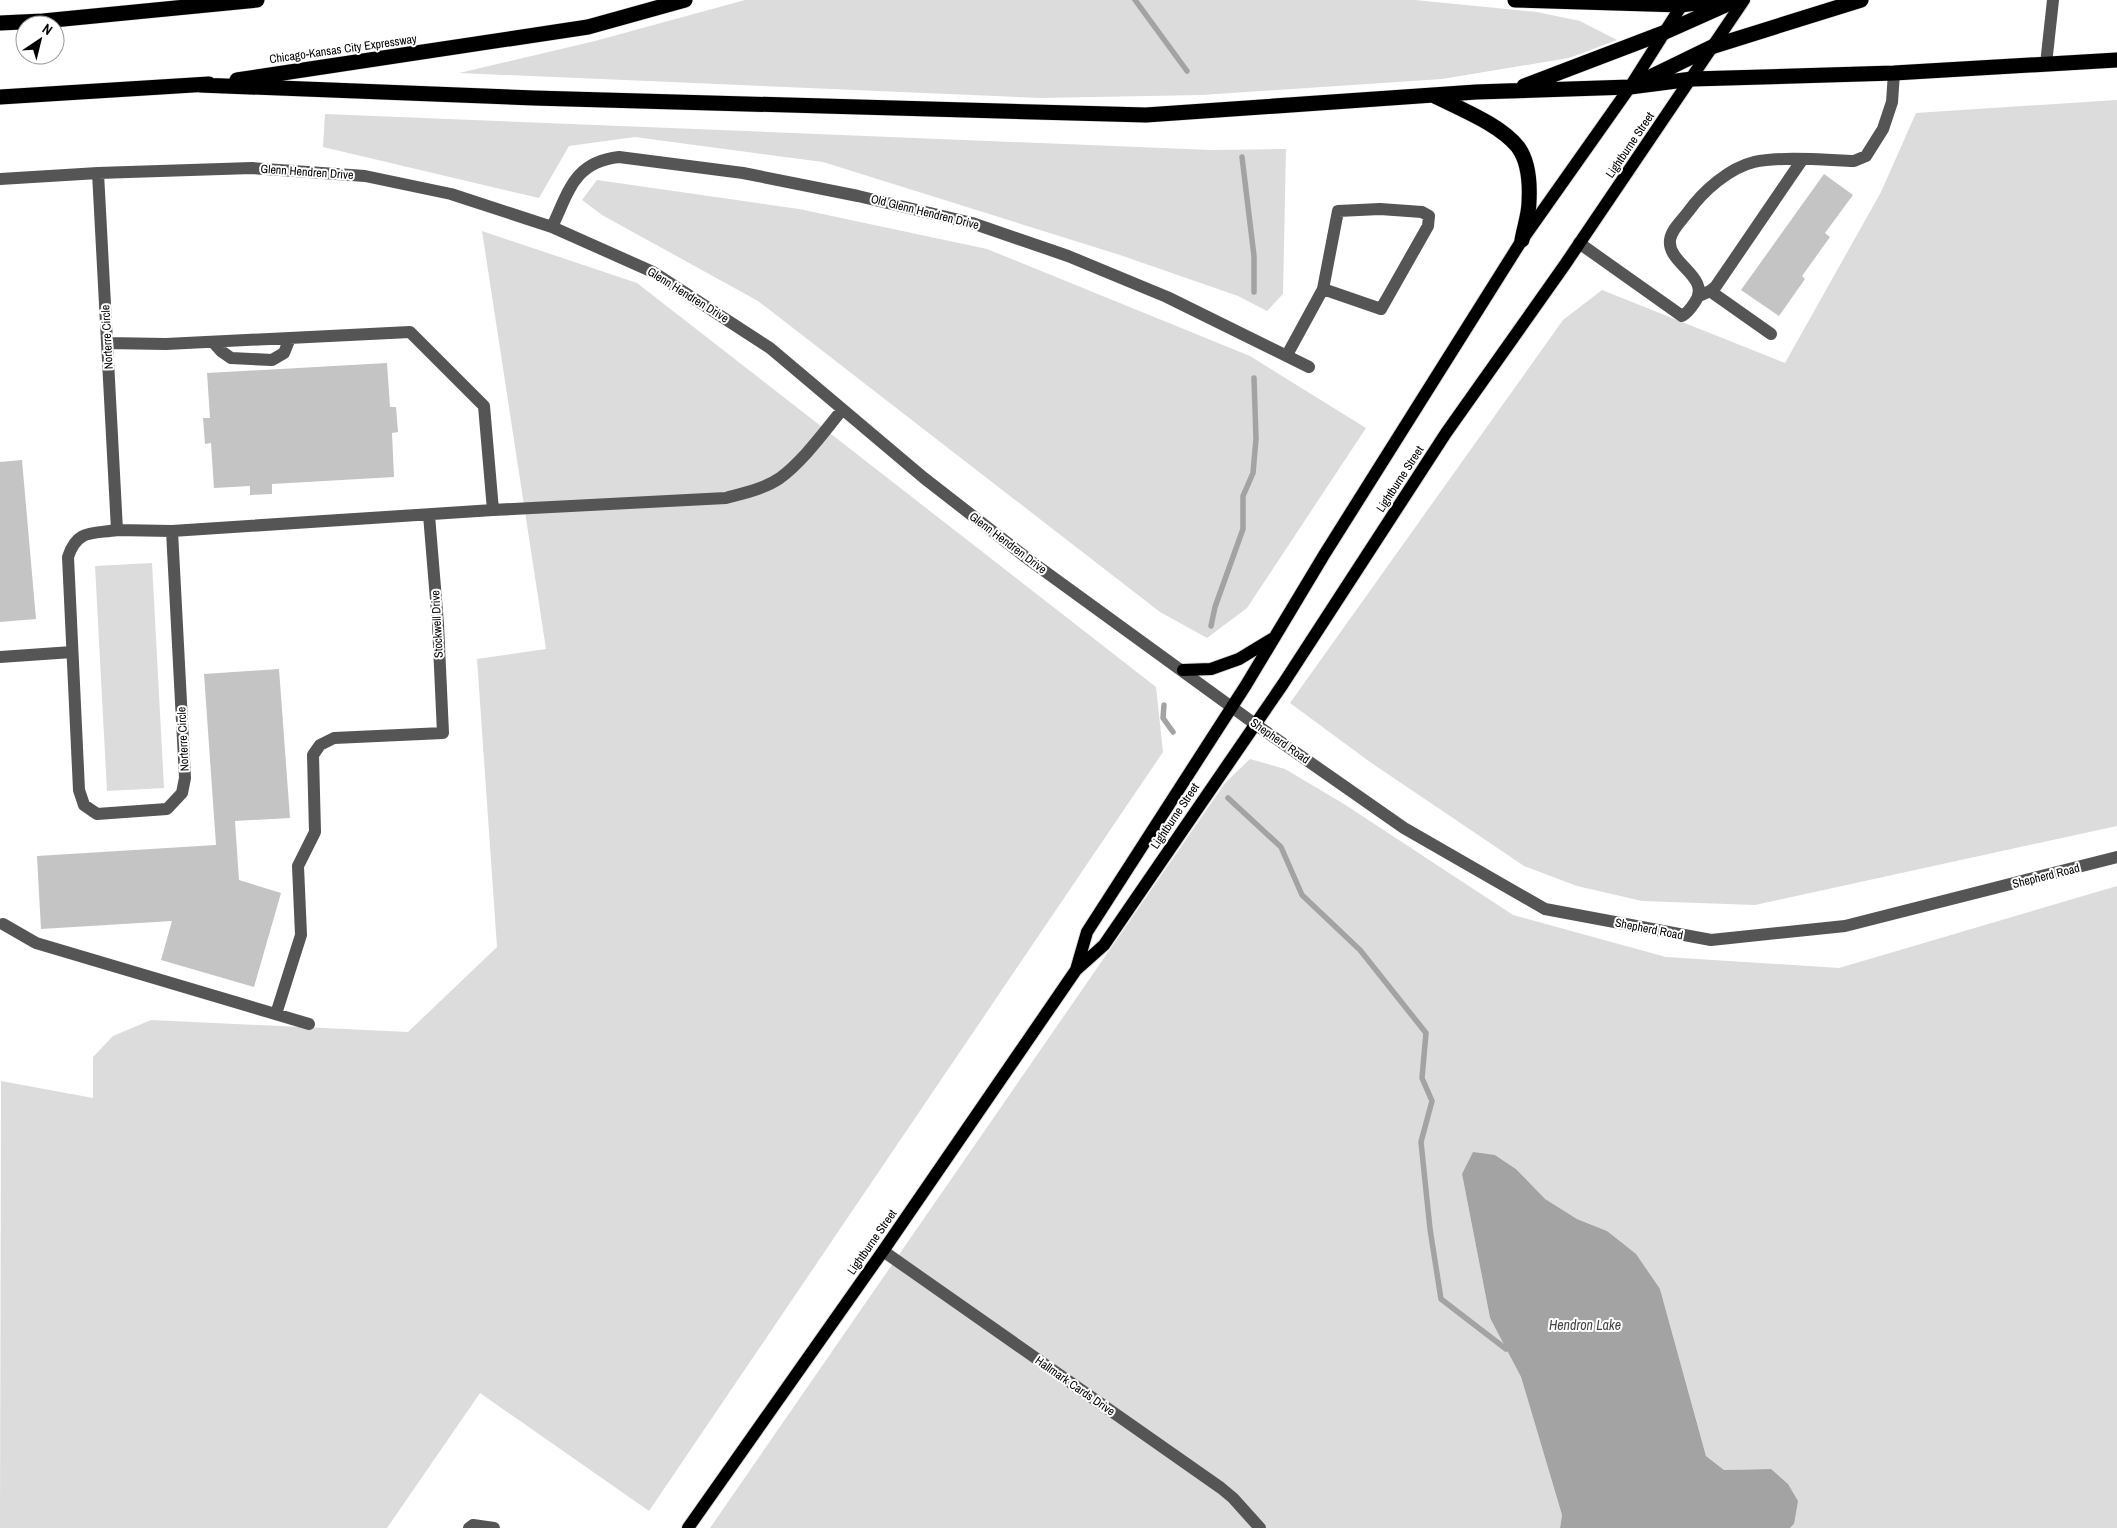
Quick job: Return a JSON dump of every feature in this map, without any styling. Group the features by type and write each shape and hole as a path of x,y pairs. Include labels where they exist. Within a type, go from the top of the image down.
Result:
{"highway":[{"path":"0,23 257,0"},
{"name":"Chicago-Kansas City Expressway","path":"0,97 200,85 588,27 685,0"},
{"path":"1515,0 1683,2 1717,0"},
{"path":"1514,90 1663,33 1738,0"},
{"path":"1630,87 1714,46 1861,0"},
{"path":"200,85 534,98 1146,115 1432,94 1630,87 1692,80 1894,73 2117,60"},
{"path":"1432,94 1493,127 1518,147 1525,160 1528,174 1529,204 1522,240"}],"main road":[{"name":"Lightburne Street","path":"688,1528 883,1251 1076,970 1104,944 1255,724 1446,433 1692,80 1744,0"},
{"name":"Lightburne Street","path":"1076,970 1087,932 1232,707 1522,240 1630,87 1683,2"},
{"path":"1183,670 1211,669 1239,659 1274,637"}],"street":[{"path":"2046,64 2052,0"},
{"path":"1771,334 1705,294 1699,288 1694,278 1680,263 1669,242 1671,234 1699,196 1708,188 1754,162 1854,160 1866,156 1883,129 1892,102 1894,73"},
{"name":"Old Glenn Hendren Drive","path":"552,227 573,184 584,168 603,159 619,157 743,173 858,196 980,226 1068,256 1167,296 1310,367"},
{"path":"1579,243 1682,316 1716,286 1802,160"},
{"name":"Glenn Hendren Drive","path":"0,179 98,173 252,168 365,176 451,194 552,227 653,272 770,348 924,478 1032,562 1232,707"},
{"name":"Norterre Circle","path":"98,173 117,530"},
{"path":"1287,354 1324,289 1338,211 1380,209 1422,212 1429,216 1428,226 1381,309 1324,289"},
{"path":"107,343 166,344 410,332 484,406 493,510"},
{"path":"212,342 221,352 231,358 272,360 284,353 290,338"},
{"path":"172,531 493,510 726,498 763,487 780,478 808,452 842,410"},
{"name":"Stockwell Drive","path":"276,1014 302,935 298,866 315,832 313,755 320,744 334,738 443,733 438,624 429,515"},
{"name":"Norterre Circle","path":"117,530 172,531 185,778 182,793 166,809 97,814 84,806 79,790 68,557 72,544 78,537 117,530"},
{"path":"0,657 72,652"},
{"name":"Shepherd Road","path":"1232,707 1404,828 1544,909 1711,940 1845,926 2117,857"},
{"path":"3,924 36,943 309,1024"},
{"name":"Hallmark Cards Drive","path":"883,1251 1221,1488 1233,1498 1260,1528"},
{"path":"469,1528 473,1525 494,1528"}],"shaded area":[{"path":"745,0 1415,0 1537,12 1580,21 1617,40 1569,58 1442,79 1202,95 1040,98 459,73 595,41"},
{"path":"2117,100 2117,826 1755,905 1642,901 1577,886 1524,866 1370,762 1290,703 1563,320 1602,290 1785,363 1881,192 1916,113"},
{"path":"325,114 1211,150 1286,149 1283,294 1267,311 1238,296 1120,255 823,162 635,137 569,146 539,198 323,147"},
{"path":"597,180 799,209 987,249 1250,356 1366,428 1247,608 1207,638 1160,612 758,301 602,215 582,200"},
{"path":"482,231 637,283 1156,687 1163,752 649,1511 480,1393 387,1528 0,1528 1,1081 93,1098 93,1057 113,1036 151,1020 408,1032 497,947 477,659 546,649"},
{"path":"152,563 164,788 107,791 95,566"},
{"path":"1250,759 1285,769 1344,804 1513,915 1666,957 1839,968 2117,886 2117,1528 1790,1528 1794,1524 1771,1469 1724,1470 1706,1456 1660,1289 1607,1231 1577,1219 1544,1199 1516,1169 1495,1155 1462,1174 1490,1318 1521,1377 1562,1515 1560,1528 710,1528 1225,783"}],"water":[{"name":"Hendron Lake","path":"1473,1152 1495,1155 1516,1169 1545,1199 1577,1219 1607,1231 1636,1254 1660,1289 1706,1456 1724,1470 1771,1469 1788,1484 1798,1501 1794,1524 1790,1528 1560,1528 1562,1515 1521,1377 1490,1318 1462,1174"}],"building":[{"path":"1824,174 1853,195 1825,233 1830,237 1802,276 1805,279 1779,316 1741,290"},
{"path":"387,363 390,407 396,407 398,432 392,433 394,477 272,484 272,494 250,495 250,486 214,488 211,443 205,444 203,418 210,418 207,373"},
{"path":"22,460 36,619 0,622 0,462"},
{"path":"279,669 290,818 235,821 239,880 281,893 254,987 161,960 172,921 41,929 37,856 216,845 204,674"}],"waterway":[{"path":"1135,0 1187,71"},
{"path":"1242,157 1254,256 1254,292"},
{"path":"1211,626 1215,607 1243,529 1243,496 1253,473 1256,439 1254,378"},
{"path":"1164,705 1163,718 1173,732"},
{"path":"1228,798 1281,847 1302,895 1360,950 1426,1033 1422,1078 1432,1101 1421,1142 1430,1229 1441,1299 1506,1349"}]}
